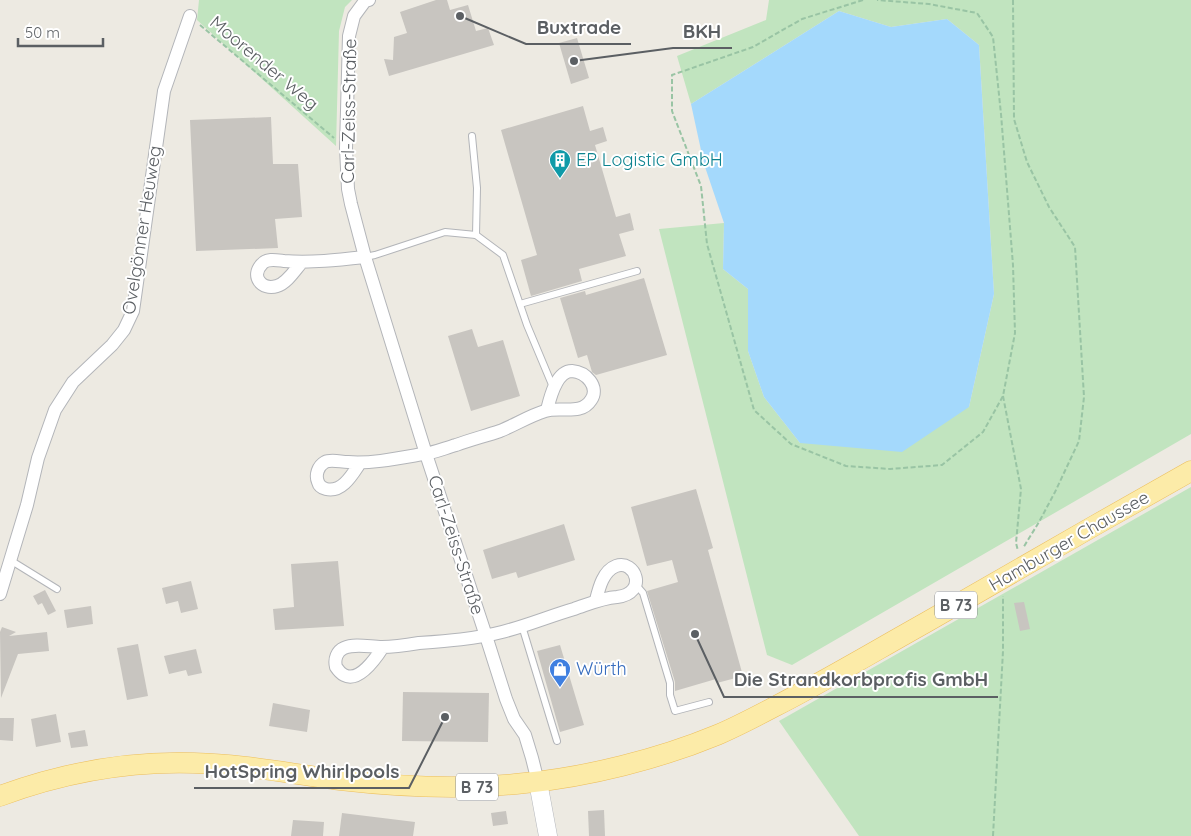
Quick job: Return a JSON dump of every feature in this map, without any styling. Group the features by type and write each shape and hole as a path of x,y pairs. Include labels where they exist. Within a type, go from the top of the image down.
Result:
{"main road":[{"name":"Hamburger Chaussee","path":"0,796 77,773 163,763 227,765 341,780 417,786 474,787 538,782 597,771 650,758 719,734 803,692 1191,471"}],"street":[{"name":"Carl-Zeiss-Straße","path":"369,0 365,1 354,16 349,36 346,148 348,189 365,257 426,454 508,706 526,740 538,782"},
{"name":"Ovelgönner Heuweg","path":"0,594 27,505 38,458 55,410 73,382 112,345 124,330 132,311 164,91 190,16"},
{"path":"302,262 365,257"},
{"name":"Carl-Zeiss-Straße","path":"360,463 426,454 499,431 547,410 579,409 587,405 594,393 586,375 571,371 563,374 554,388 547,410"},
{"path":"596,600 602,581 608,572 620,565 627,566 633,571 636,585"},
{"name":"Carl-Zeiss-Straße","path":"383,647 468,639 503,632 596,600 628,594 633,591 636,585"},
{"path":"538,782 548,836"}],"lane":[{"path":"472,136 477,188 476,235"},
{"path":"365,257 445,232 476,235 503,255 527,325 554,388"},
{"path":"520,304 636,271"},
{"path":"10,560 57,589"},
{"path":"636,585 644,593 670,683 670,695 675,710 708,702"},
{"path":"522,626 557,741"}],"path":[{"path":"863,0 802,19 753,47 672,75 672,111 701,186 707,244 754,410 791,444 846,466 890,469 942,465 983,432 1003,396 1016,334 1001,114 993,37 977,13 929,4 877,0"},
{"path":"1013,0 1014,118 1027,162 1049,207 1075,247 1084,398 1079,441 1055,492 1020,556"},
{"name":"Moorender Weg","path":"190,16 346,148"},
{"path":"1003,396 1021,489 1016,543"},
{"path":"993,836 1003,651 1003,578"}],"green space":[{"path":"199,0 352,0 345,7 339,31 336,146 197,20"},
{"path":"769,0 1191,0 1191,434 792,665 767,655 659,229 724,223 723,269 748,289 748,351 764,397 800,443 969,407 994,294 979,45 947,19 891,27 839,11 691,104 677,56 766,20"},
{"path":"1191,487 1191,836 859,836 779,721"}],"water":[{"path":"839,11 891,27 947,19 979,45 994,294 969,407 902,452 800,443 764,397 748,351 748,289 723,269 724,223 704,164 691,104"}],"building":[{"path":"436,0 447,0 450,10 468,5 476,31 488,28 494,45 389,76 384,59 393,60 394,37 407,33 400,12"},
{"path":"577,38 589,78 571,84 559,43"},
{"name":"EP Logistic GmbH","path":"583,106 590,131 603,127 607,141 595,145 616,217 630,213 634,230 619,234 626,256 579,269 582,281 531,296 521,260 537,255 501,130"},
{"path":"271,117 273,164 298,164 302,217 275,219 278,248 196,251 190,120"},
{"path":"644,278 667,355 596,375 592,372 587,355 578,358 560,298 585,291 586,295"},
{"path":"472,329 478,347 503,340 520,396 471,411 448,336"},
{"path":"696,489 713,548 708,550 743,676 717,683 716,679 675,691 675,682 647,591 678,582 672,560 647,566 631,507"},
{"path":"564,524 575,560 518,578 516,572 492,579 483,550"},
{"path":"338,561 344,626 275,630 273,609 294,607 291,564"},
{"path":"191,581 198,609 181,613 178,601 166,604 162,588"},
{"path":"45,590 56,611 48,615 42,603 38,605 33,596"},
{"path":"1024,602 1030,629 1020,631 1014,603"},
{"path":"91,606 93,624 67,628 64,610"},
{"path":"2,627 16,632 9,636 47,632 49,651 18,654 1,698 0,632"},
{"path":"138,644 148,696 127,700 117,648"},
{"name":"Würth","path":"560,645 584,725 560,732 537,651"},
{"path":"196,649 202,673 188,676 186,670 169,674 164,656"},
{"path":"403,692 489,693 488,742 402,741"},
{"path":"273,703 310,710 307,732 269,726"},
{"path":"56,714 61,742 36,747 31,719"},
{"path":"0,718 14,718 13,741 0,740"},
{"path":"85,730 88,746 71,748 68,733"},
{"path":"604,810 605,836 589,836 588,811"},
{"path":"506,811 508,824 493,826 491,813"},
{"path":"342,813 415,822 413,836 339,836"},
{"path":"293,820 324,822 323,836 291,836"}],"place":[{"name":"Buxtrade","path":"460,16"},
{"name":"BKH","path":"574,61"},
{"name":"EP Logistic GmbH","path":"560,179"},
{"name":"Die Strandkorbprofis GmbH","path":"695,634"},
{"name":"Würth","path":"560,688"},
{"name":"HotSpring Whirlpools","path":"445,717"}]}
